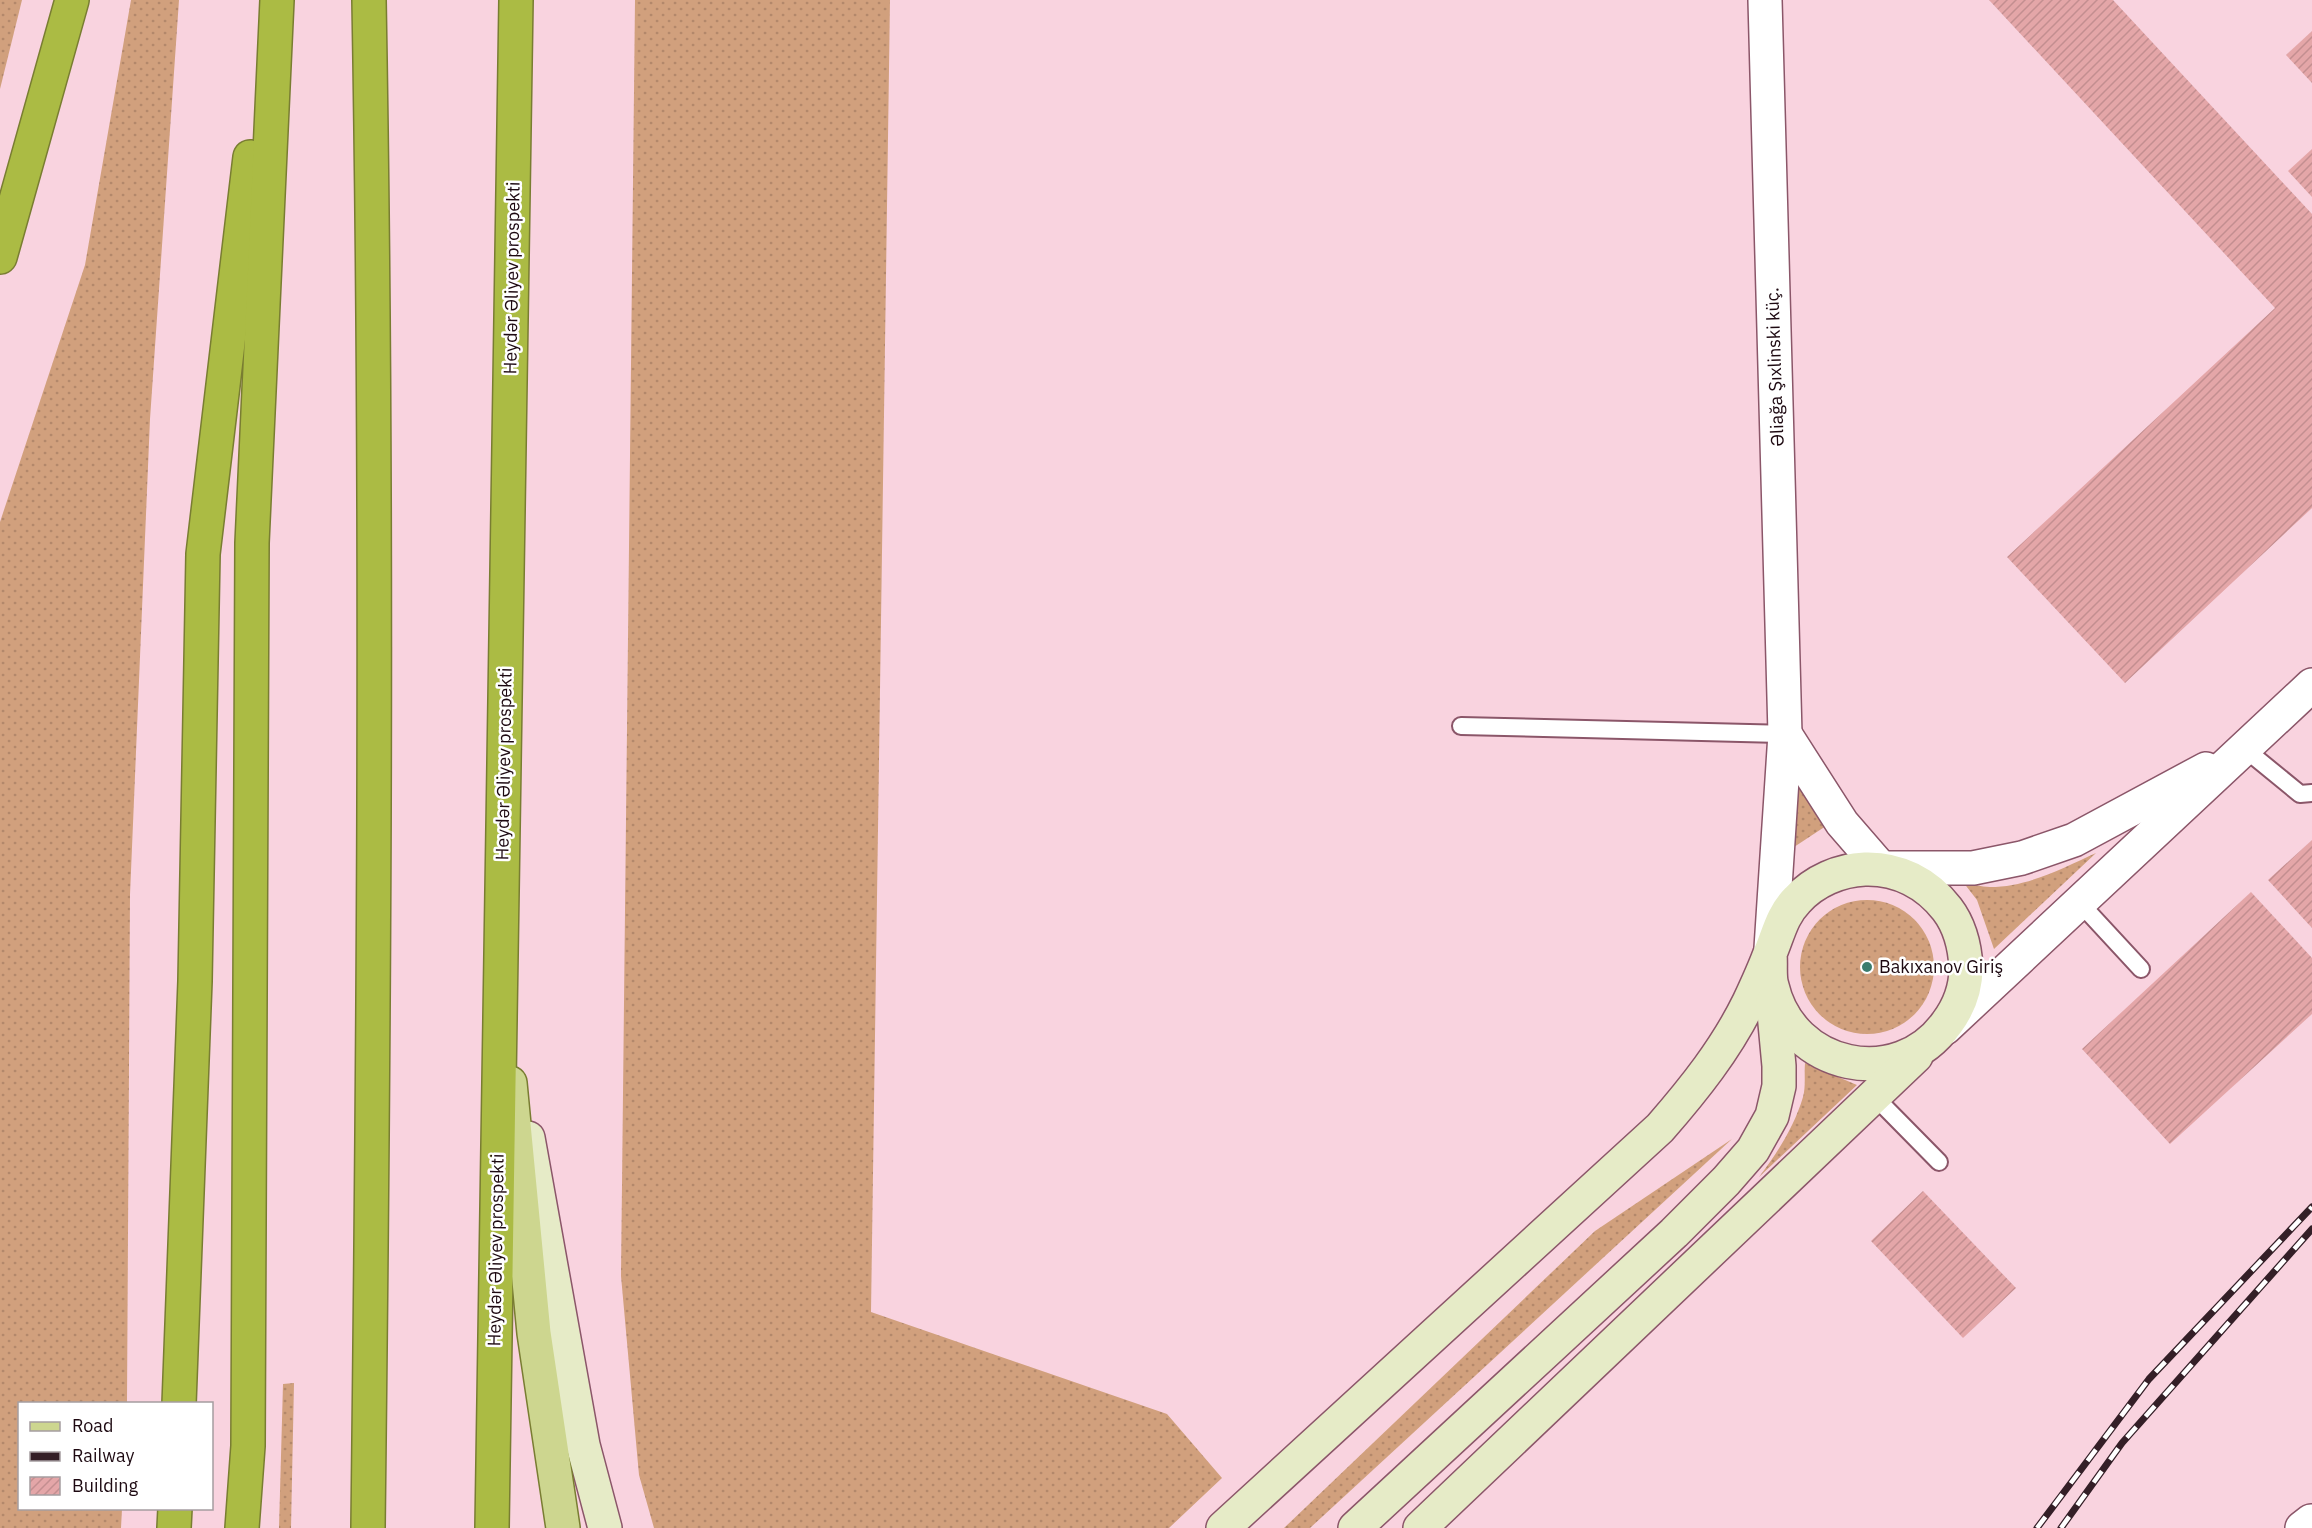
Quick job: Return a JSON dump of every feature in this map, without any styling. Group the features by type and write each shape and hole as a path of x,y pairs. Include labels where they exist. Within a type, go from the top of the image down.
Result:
{"highway":[{"path":"0,257 72,0"},
{"path":"179,1402 195,981 203,554 268,0"},
{"path":"242,1528 248,1434 252,543 277,0"},
{"path":"368,1528 374,1017 375,365 369,0"},
{"name":"Heydər Əliyev prospekti","path":"492,1528 516,0"},
{"path":"174,1528 175,1510"}],"main road":[{"path":"1355,1528 1674,1233 1726,1181 1753,1150 1772,1116 1779,1086 1771,970 1779,925 1796,900 1821,881 1850,870 1881,868 1911,877 1936,894 1955,919 1965,948 1966,979 1957,1009 1939,1034 1420,1528"},
{"path":"1771,970 1782,1015 1801,1039 1827,1056 1856,1064 1886,1063 1915,1053 1939,1034"},
{"path":"1223,1528 1660,1128 1696,1087 1719,1056 1771,970"},
{"path":"501,985 534,1333 563,1528"},
{"path":"501,985 583,1446 605,1528"}],"street":[{"name":"Əliağa Şıxlinski küç.","path":"1765,0 1785,735 1771,970"},
{"path":"1939,1034 2312,685"},
{"path":"1785,735 1842,823 1881,868 1973,868 2022,858 2074,840 2245,749"}],"lane":[{"path":"1461,726 1785,735"},
{"path":"2245,749 2300,794 2312,793"},
{"path":"2080,903 2141,969"},
{"path":"1874,1096 1939,1162"}],"shaded area":[{"path":"0,0 22,0 0,89"},
{"path":"131,0 179,0 150,419 130,895 127,1402 18,1402 18,1510 122,1510 121,1528 0,1528 0,522 85,265"},
{"path":"635,0 890,0 871,1312 1167,1414 1222,1478 1169,1528 654,1528 639,1475 621,1276"},
{"path":"1795,766 1829,824 1791,849"},
{"path":"2096,853 1994,949 1977,900 1963,882 1990,887 2018,884 2045,876"},
{"name":"Bakıxanov Giriş","path":"1867,900 1893,905 1914,920 1929,941 1934,967 1929,993 1914,1014 1893,1029 1867,1034 1841,1029 1820,1014 1805,993 1800,967 1805,941 1820,920 1841,905"},
{"path":"1805,1063 1857,1085 1759,1177 1785,1139 1795,1119 1804,1093"},
{"path":"1732,1139 1310,1528 1284,1528 1595,1231"},
{"path":"294,1383 291,1528 279,1528 283,1384"}],"building":[{"path":"1989,0 2113,0 2312,214 2312,508 2125,683 2007,557 2275,308"},
{"path":"2312,31 2312,83 2286,55"},
{"path":"2312,149 2312,197 2288,171"},
{"path":"2312,840 2312,928 2268,880"},
{"path":"2251,892 2312,958 2312,1014 2170,1144 2082,1049"},
{"path":"1923,1191 2016,1288 1963,1338 1871,1241"}],"railway":[{"path":"2037,1528 2149,1379 2312,1207"},
{"path":"2061,1528 2122,1443 2312,1229"}],"place":[{"name":"Bakıxanov Giriş","path":"1867,967"}]}
